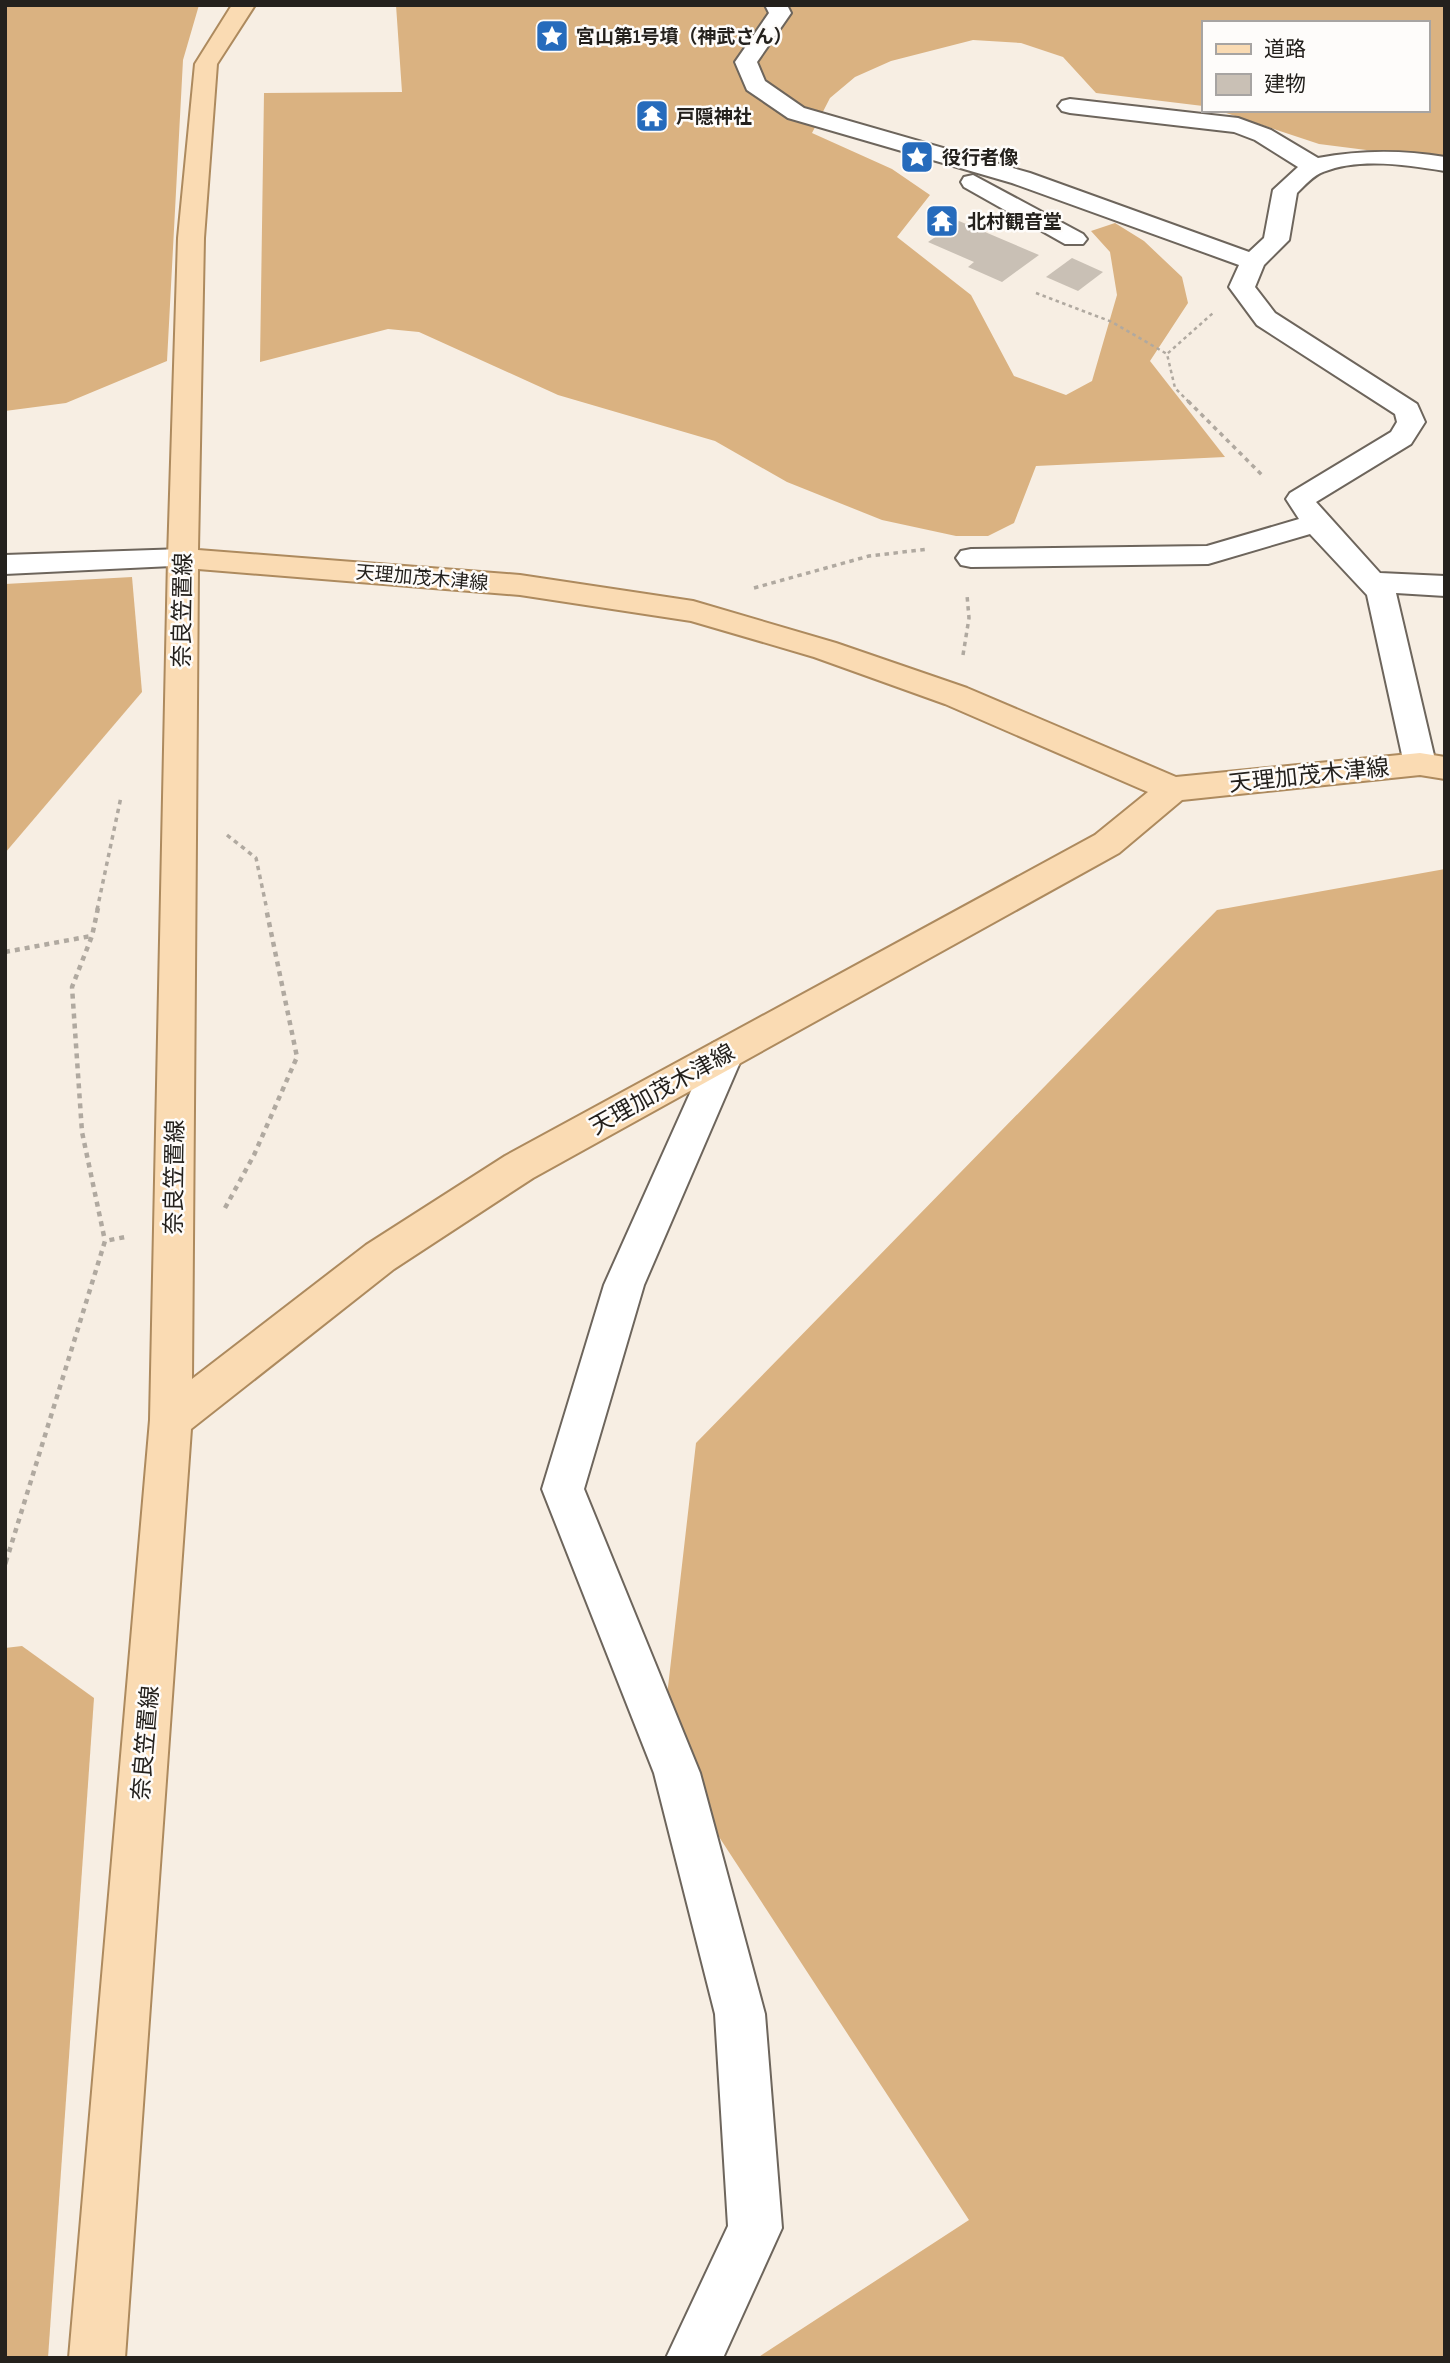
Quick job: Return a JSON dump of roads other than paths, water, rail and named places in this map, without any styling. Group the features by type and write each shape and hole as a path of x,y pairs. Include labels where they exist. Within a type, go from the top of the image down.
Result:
{"main road":[{"name":"奈良笠置線","path":"97,2358 171,1420 183,558 191,238 206,64 234,16 244,5"},
{"name":"天理加茂木津線","path":"183,558 520,585 693,611 825,650 956,696 1172,789 1433,766"},
{"name":"天理加茂木津線","path":"171,1420 380,1257 519,1167 1107,844 1172,789"}],"street":[{"path":"776,5 780,13 746,62 755,85 796,113 1021,178 1247,275 1266,319 1407,410 1411,422 1401,438 1300,499 1316,523 1381,592 1433,766"},
{"path":"1070,106 1238,125 1263,135 1314,166"},
{"path":"933,153 940,166 1001,196 1074,239"},
{"path":"1247,275 1276,240 1285,190 1314,166 1351,159 1400,157 1445,164"},
{"path":"957,555 1120,558 1208,555 1316,523"},
{"path":"5,565 183,558"},
{"path":"1374,582 1445,586"},
{"path":"694,2358 755,2228 740,2014 677,1773 563,1489 624,1285 726,1053"}],"place":[{"name":"宮山第1号墳（神武さん）","path":"552,36"},
{"name":"戸隠神社","path":"652,116"},
{"name":"役行者像","path":"917,157"},
{"name":"北村観音堂","path":"942,221"}]}
